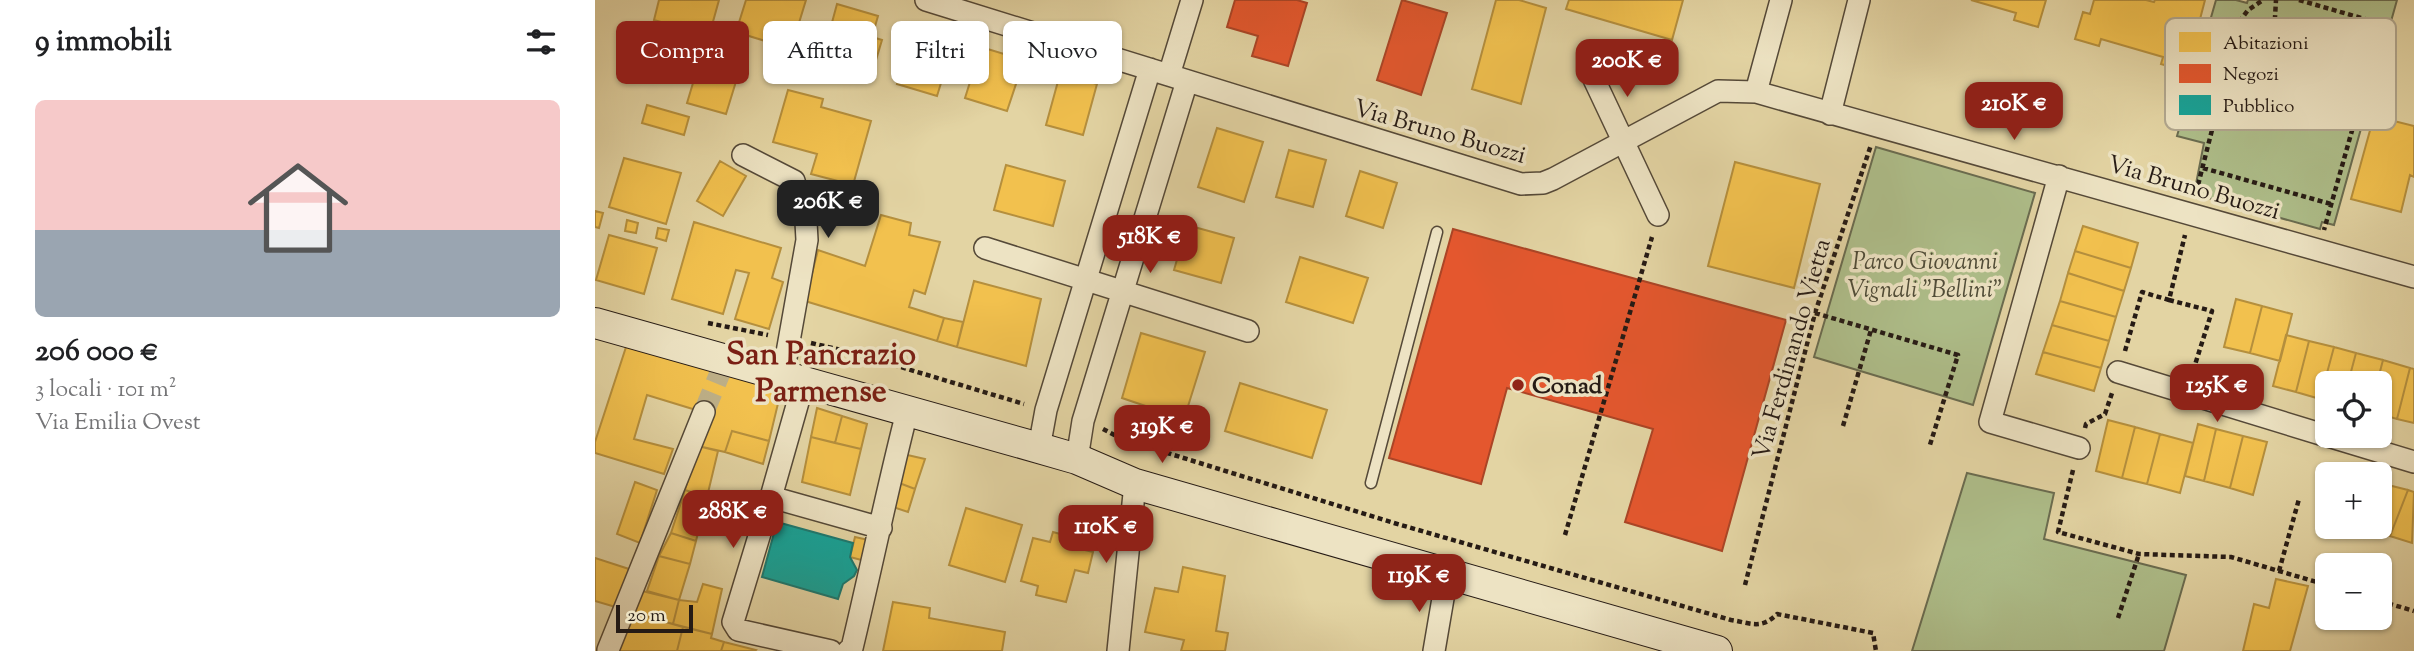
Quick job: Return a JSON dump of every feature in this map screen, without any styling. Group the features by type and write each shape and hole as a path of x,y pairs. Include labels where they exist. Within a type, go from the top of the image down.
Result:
{"street":[{"name":"Via Bruno Buozzi","path":"926,0 1521,184 1543,183 1718,91 1756,92 2414,277"},
{"path":"1039,448 1046,411 1086,280 1169,75 1192,0"},
{"path":"1756,92 1781,0"},
{"path":"1830,114 1859,0"},
{"path":"1077,459 1083,421 1123,292 1169,75"},
{"path":"1592,75 1658,215"},
{"path":"743,155 794,181 806,222 807,240 789,338 794,378 771,496 733,622 738,630 831,651"},
{"path":"2059,176 1990,422 2079,448"},
{"path":"985,248 1248,331"},
{"path":"595,323 723,366 794,378 1039,448 1077,459 1135,484 1717,651"},
{"path":"2118,372 2315,432"},
{"path":"608,650 704,412"},
{"path":"848,651 852,648 881,528 883,505 907,412"},
{"path":"2368,448 2414,462"},
{"path":"1118,651 1135,484"},
{"path":"771,496 881,528"},
{"path":"1434,651 1447,575"}],"lane":[{"path":"1371,483 1437,232"}],"path":[{"path":"2243,18 2263,0"},
{"path":"2275,18 2276,0"},
{"path":"2299,0 2361,18"},
{"name":"Via Ferdinando Vietta","path":"1745,585 1815,313 1877,125"},
{"path":"2169,300 2210,130"},
{"path":"2210,135 2212,130"},
{"path":"2323,232 2352,130"},
{"path":"2203,168 2331,204"},
{"path":"1565,535 1658,215"},
{"path":"2183,368 2195,371 2212,311 2142,292 2105,414 2086,424 2058,532 2139,554 2231,557 2315,582"},
{"path":"1815,313 1958,355 1929,448"},
{"path":"701,322 748,333 789,338 854,354 1046,411"},
{"path":"1843,426 1871,330"},
{"path":"2126,350 2137,354"},
{"path":"1083,421 1122,439 1394,523 1731,620 1769,623 1777,614 1873,633 1876,651"},
{"path":"2279,571 2299,499"},
{"path":"2118,618 2139,554"},
{"path":"2392,605 2414,611"}],"green space":[{"path":"2216,0 2247,3 2248,0 2397,0 2392,18 2211,18"},
{"path":"2179,130 2361,130 2334,225 2322,222 2320,229 2194,194 2204,143 2177,136"},
{"name":"Parco Giovanni Vignali \"Bellini\"","path":"1876,147 2035,193 1973,405 1814,357"},
{"path":"1967,473 2054,493 2044,539 2186,575 2164,651 1912,651"}],"building: Abitazioni":[{"path":"659,0 719,0 713,21 654,20"},
{"path":"746,0 806,0 800,21 763,21 763,40 749,36 749,21 739,21"},
{"path":"1496,0 1519,0 1546,8 1521,104 1472,89"},
{"path":"1569,0 1683,0 1672,40 1566,9"},
{"path":"1971,0 2046,0 2038,27 2014,20 2016,13"},
{"path":"2094,0 2205,0 2200,18 2165,18 2165,65 2161,64 2163,57 2101,39 2099,46 2075,39 2083,12 2090,14"},
{"path":"837,4 878,16 877,21 832,21"},
{"path":"877,38 882,40 877,57"},
{"path":"989,49 1003,54 1003,84 1016,84 1007,111 965,98 969,84 989,84"},
{"path":"693,84 735,84 726,114 687,103"},
{"path":"897,84 941,84 937,96"},
{"path":"1057,84 1097,84 1083,135 1046,125"},
{"path":"788,90 823,99 821,107 871,121 853,185 811,174 817,154 773,142"},
{"path":"647,105 689,117 684,135 642,123"},
{"path":"2396,122 2414,126 2414,177 2410,175 2401,212 2351,199 2370,130 2396,130"},
{"path":"1217,128 1263,142 1244,202 1198,187"},
{"path":"1289,150 1326,160 1313,207 1276,197"},
{"path":"624,158 681,173 666,224 609,207"},
{"path":"720,161 746,176 723,216 697,201"},
{"path":"1735,162 1820,184 1794,288 1708,266"},
{"path":"1006,165 1065,181 1053,226 994,210"},
{"path":"1360,171 1397,183 1383,228 1346,216"},
{"path":"595,211 603,213 599,228 595,227"},
{"path":"881,215 911,223 909,235 940,242 925,294 914,290 909,307 944,318 937,341 805,301 818,250 865,266"},
{"path":"627,220 638,223 636,233 625,231"},
{"path":"694,222 781,248 772,278 783,282 769,329 735,319 749,273 736,270 723,314 672,299"},
{"path":"1187,225 1234,238 1221,283 1174,270"},
{"path":"2083,226 2138,243 2131,268 2075,251"},
{"path":"658,228 669,230 666,241 656,238"},
{"path":"609,235 657,248 644,294 596,280"},
{"path":"2075,251 2131,268 2124,291 2068,273"},
{"path":"1300,257 1368,278 1353,323 1286,302"},
{"path":"2068,273 2124,291 2116,317 2060,301"},
{"path":"974,281 1041,299 1026,366 957,347"},
{"path":"2236,299 2262,306 2250,353 2224,347"},
{"path":"2060,301 2116,317 2109,341 2052,325"},
{"path":"2262,306 2292,314 2280,361 2250,353"},
{"path":"944,318 963,322 957,347 937,341"},
{"path":"2052,325 2109,341 2101,368 2043,352"},
{"path":"1141,333 1205,352 1184,419 1122,398"},
{"path":"2286,335 2309,341 2296,392 2273,386"},
{"path":"2309,341 2334,347 2328,371 2315,371 2315,398 2296,392"},
{"path":"627,344 781,391 769,441 732,431 725,452 698,446 709,414 647,395 634,439 673,449 664,474 595,453 595,442"},
{"path":"2334,347 2356,353 2351,371 2328,371"},
{"path":"2043,352 2101,368 2094,391 2036,374"},
{"path":"2356,353 2383,360 2380,371 2351,371"},
{"path":"2383,360 2410,368 2397,419 2392,418 2392,371 2380,371"},
{"path":"2410,368 2414,369 2414,423 2397,419"},
{"path":"1240,383 1327,410 1312,458 1225,431"},
{"path":"817,408 842,416 835,443 811,437"},
{"path":"842,416 867,424 861,449 835,443"},
{"path":"2108,420 2135,427 2122,478 2096,471"},
{"path":"2198,424 2216,429 2204,481 2185,476"},
{"path":"2135,427 2160,434 2147,484 2122,478"},
{"path":"2216,429 2243,436 2230,488 2204,481"},
{"path":"732,431 769,441 763,464 725,452"},
{"path":"2160,434 2193,443 2180,493 2147,484"},
{"path":"2243,436 2267,442 2253,495 2230,488"},
{"path":"811,437 861,449 850,495 802,482"},
{"path":"698,446 718,451 707,497 685,490"},
{"path":"903,454 925,459 915,489 894,481"},
{"path":"894,481 915,489 908,512 887,505"},
{"path":"635,482 657,490 640,543 617,534"},
{"path":"2392,486 2408,490 2392,531"},
{"path":"685,490 707,497 696,541 671,533"},
{"path":"2408,490 2414,492 2412,543 2392,537"},
{"path":"966,508 1022,525 1005,582 949,565"},
{"path":"1053,532 1071,537 1069,546 1093,552 1088,573 1075,570 1066,602 1036,595 1038,586 1021,581 1033,538 1050,542"},
{"path":"671,533 696,541 690,564 659,556"},
{"path":"855,537 873,541 869,562 850,557"},
{"path":"659,556 690,564 679,600 647,591"},
{"path":"595,558 632,570 619,608 595,601"},
{"path":"1183,567 1225,576 1216,631 1228,633 1225,651 1181,651 1184,640 1145,632 1155,588 1178,592"},
{"path":"2276,579 2308,586 2290,651 2243,651 2254,604 2269,608"},
{"path":"703,584 722,589 712,634 673,624 679,600 697,602"},
{"path":"634,589 679,600 673,624 627,611"},
{"path":"893,602 930,608 929,618 1005,632 1002,651 883,651"},
{"path":"627,611 683,627 677,651 615,651"},
{"path":"683,627 712,634 711,638 724,642 721,651 677,651"},
{"path":"724,642 756,650 721,651"}],"building: Negozi":[{"path":"1235,0 1297,0 1307,3 1288,66 1252,56 1258,36 1227,27"},
{"path":"1402,0 1447,13 1421,95 1377,80"},
{"path":"1453,229 1786,320 1722,551 1625,522 1653,429 1507,388 1481,484 1389,458"}],"building: Pubblico":[{"path":"777,522 853,543 850,557 857,570 854,576 843,584 838,599 762,577"}],"tunnel":[{"path":"704,412 720,373"}],"place":[{"name":"Conad","path":"1518,385"}],"district":[{"name":"San Pancrazio Parmense","path":"821,372"}]}
